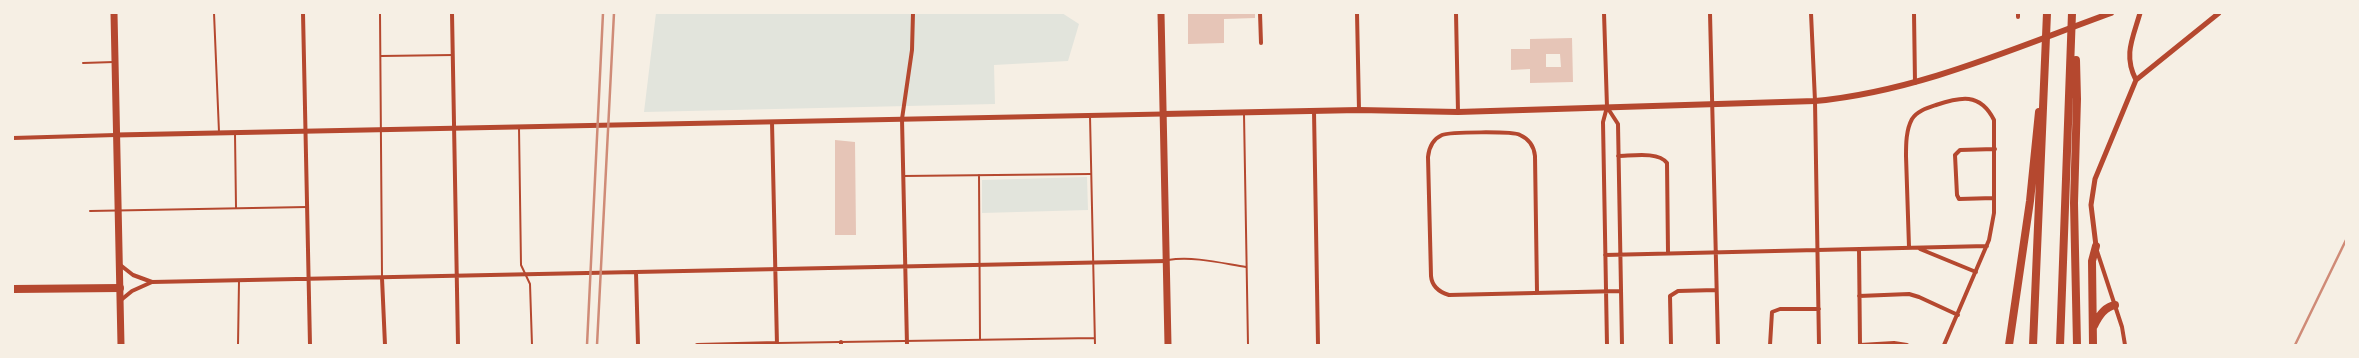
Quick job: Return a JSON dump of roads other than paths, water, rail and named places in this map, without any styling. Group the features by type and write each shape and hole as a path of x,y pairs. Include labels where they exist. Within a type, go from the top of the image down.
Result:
{"highway":[{"path":"2033,345 2047,13"},
{"path":"2060,345 2073,13"},
{"path":"2073,13 2077,98 2074,203 2077,345"},
{"path":"2009,345 2030,201 2035,138 2045,70"},
{"path":"2093,345 2092,261 2096,246"},
{"path":"13,289 120,288"},
{"path":"2093,329 2100,315 2109,306 2115,305"}],"main road":[{"path":"114,13 121,345"},
{"path":"1161,13 1168,345"},
{"path":"1163,114 1359,110 1458,112 1815,101 1873,93 1915,83 2111,13"}],"street":[{"path":"304,13 310,345"},
{"path":"452,13 458,345"},
{"path":"907,343 902,119 912,50 913,13"},
{"path":"1260,13 1261,43"},
{"path":"1357,13 1359,110"},
{"path":"1456,13 1458,112"},
{"path":"1604,13 1605,94 1607,107 1603,122 1606,345"},
{"path":"1710,13 1718,345"},
{"path":"1811,13 1815,101 1820,345"},
{"path":"1914,13 1915,83"},
{"path":"2136,80 2130,68 2129,51 2140,13"},
{"path":"2125,345 2115,305 2096,246 2091,205 2095,179 2136,80 2218,13"},
{"path":"1909,248 1906,141 1913,118 1929,107 1951,100 1966,97 1974,99 1987,110 1994,120 1994,213 1986,246 1944,345"},
{"path":"1607,107 1618,124 1622,345"},
{"path":"1314,111 1318,345"},
{"path":"13,138 1163,114"},
{"path":"697,345 777,344 772,122"},
{"path":"1537,292 1535,156 1533,146 1529,140 1518,134 1507,133 1448,133 1434,141 1429,150 1428,157 1431,276 1432,284 1438,290 1449,295 1620,291"},
{"path":"1994,198 1961,200 1957,198 1955,155 1960,150 1995,148"},
{"path":"1618,156 1656,156 1664,159 1666,163 1668,253"},
{"path":"1605,255 1986,246"},
{"path":"1918,248 1976,272"},
{"path":"1859,249 1860,345 1894,343 1906,345"},
{"path":"119,264 133,275 152,282 1167,261"},
{"path":"636,272 638,345"},
{"path":"382,278 385,345"},
{"path":"120,301 132,291 152,282"},
{"path":"1671,345 1670,296 1678,291 1716,290"},
{"path":"1859,296 1909,294 1958,315"},
{"path":"1770,345 1772,312 1780,310 1819,309"}],"lane":[{"path":"214,13 219,133"},
{"path":"380,13 382,278"},
{"path":"381,56 453,55"},
{"path":"83,63 115,62"},
{"path":"1244,112 1248,345"},
{"path":"1090,116 1090,174 1095,345"},
{"path":"519,127 521,265 530,284 532,345"},
{"path":"235,133 236,207"},
{"path":"903,176 1090,174"},
{"path":"979,175 980,340"},
{"path":"90,211 236,207 307,207"},
{"path":"1167,261 1176,259 1206,261 1246,267"},
{"path":"238,345 239,281"},
{"path":"777,344 907,343 1094,338"}],"railway":[{"path":"587,345 603,13"},
{"path":"597,345 614,13"},
{"path":"2295,345 2346,240"}]}
